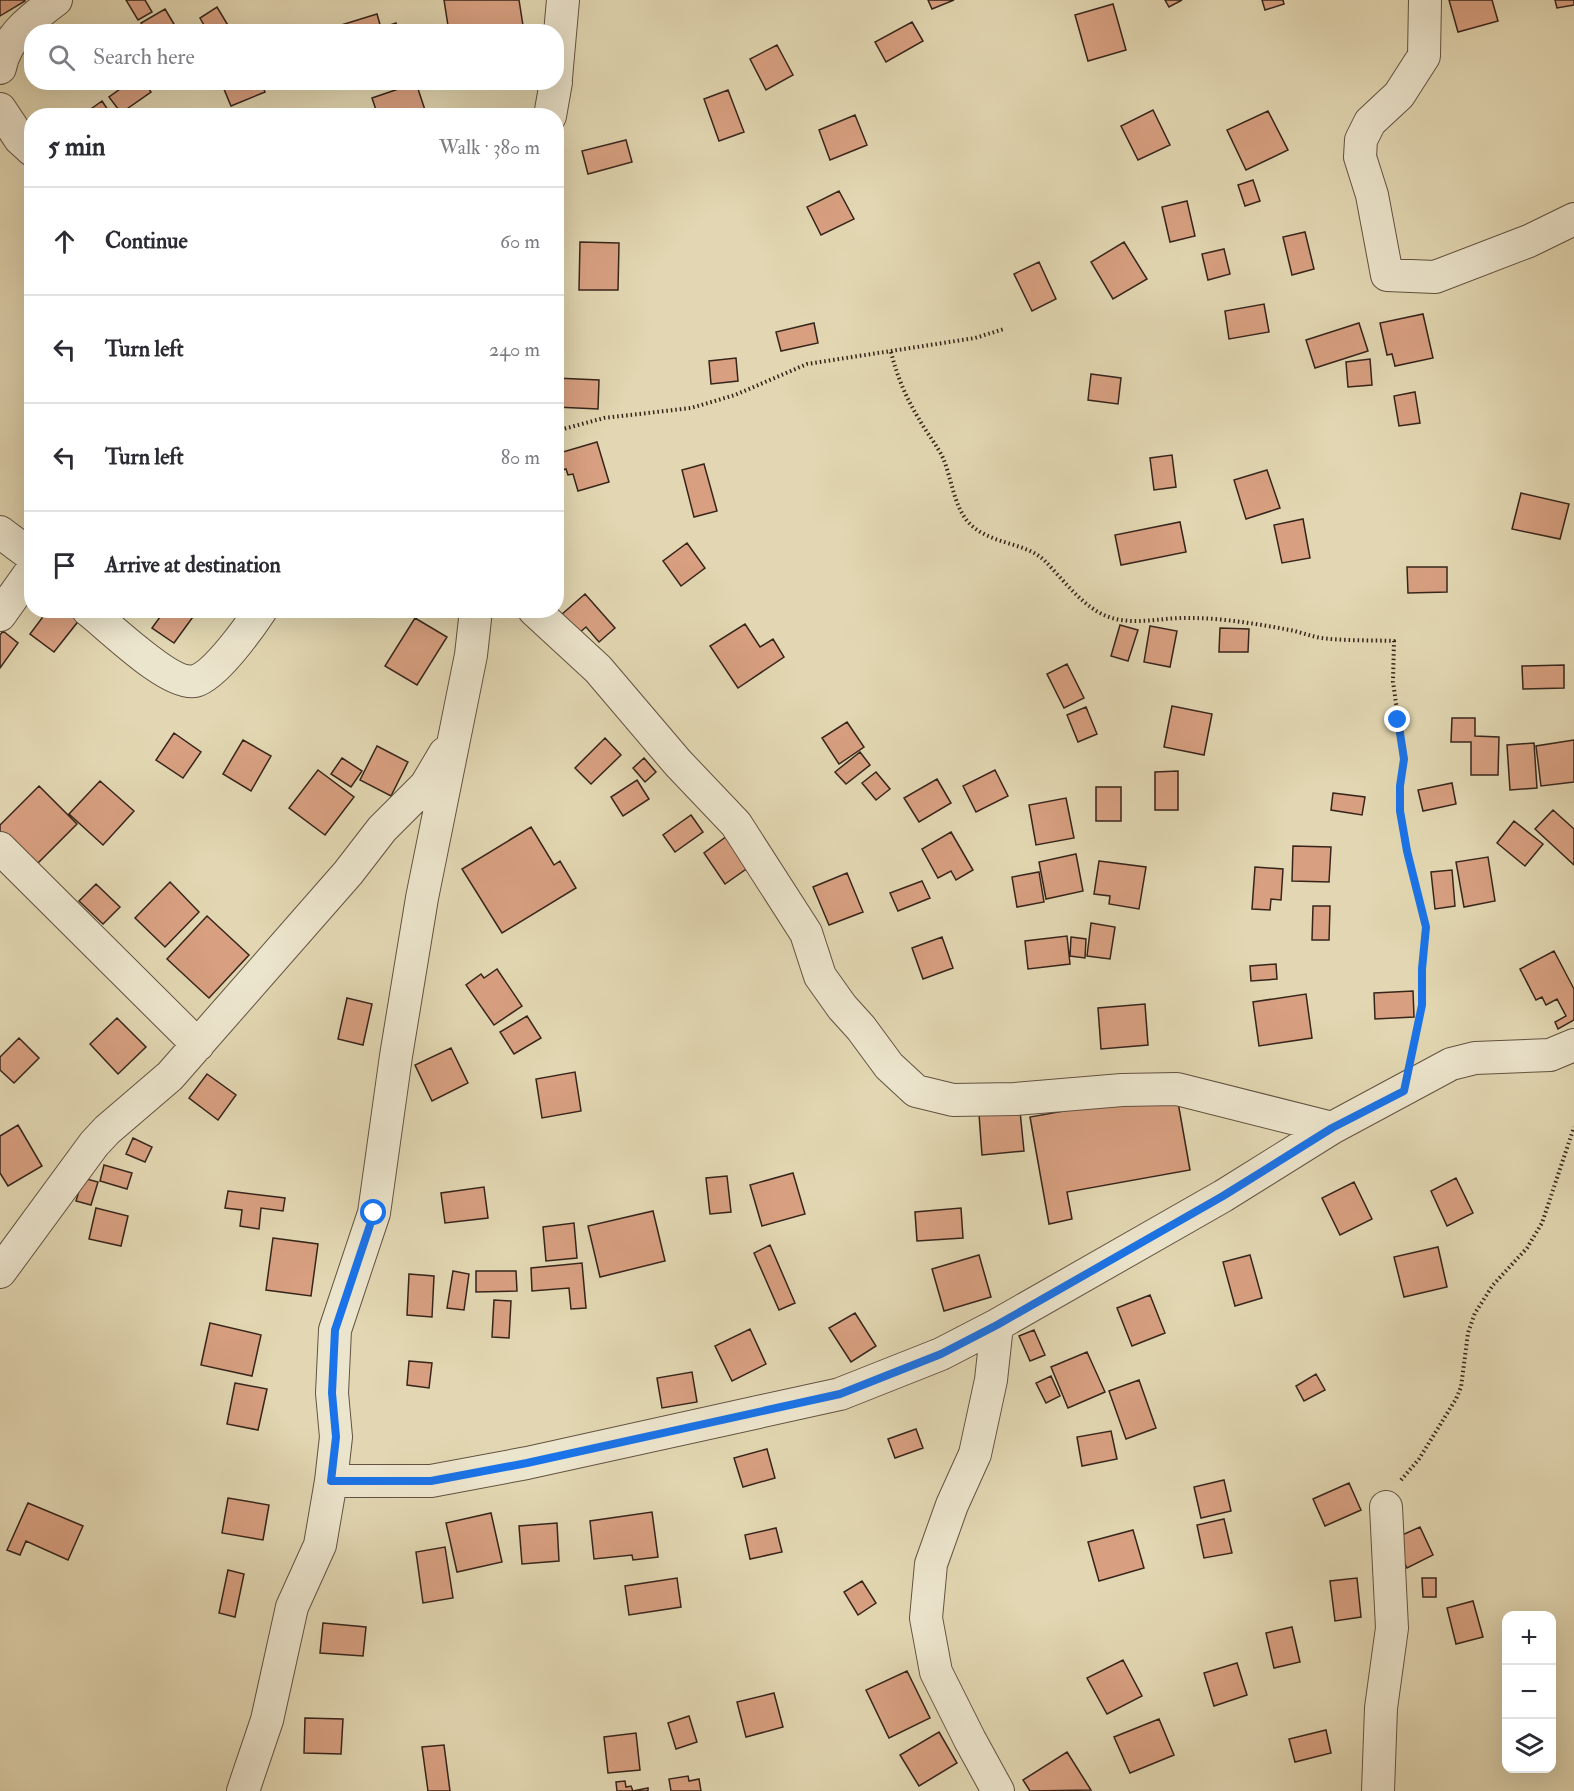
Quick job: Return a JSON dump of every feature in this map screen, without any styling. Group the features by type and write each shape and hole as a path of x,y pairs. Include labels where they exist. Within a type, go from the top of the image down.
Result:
{"street":[{"path":"27,24 56,0"},
{"path":"561,24 563,0"},
{"path":"1425,0 1424,56 1399,95 1370,122 1361,140 1360,157 1372,195 1387,274 1435,278 1529,241 1574,219"},
{"path":"0,68 11,41 24,27"},
{"path":"551,108 554,90"},
{"path":"0,109 24,143"},
{"path":"0,532 24,550"},
{"path":"0,615 24,581"},
{"path":"98,618 166,673 193,682 202,678 234,649 255,618"},
{"path":"243,1791 267,1720 292,1607 320,1545 336,1437 332,1393 335,1330 374,1213 396,1056 422,898 471,655 475,618"},
{"path":"543,618 598,669 678,763 736,824 806,933 820,976 842,1008 861,1028 889,1066 916,1090 953,1100 1015,1099 1122,1090 1176,1089 1332,1128"},
{"path":"0,1272 94,1144 170,1076 198,1045 348,873 382,829 426,785 455,737"},
{"path":"0,848 198,1045"},
{"path":"331,1481 431,1481 527,1463 840,1394 941,1354 997,1325 1223,1196 1332,1128 1451,1064 1475,1058 1550,1055 1574,1045"},
{"path":"997,1325 991,1380 975,1454 952,1504 931,1564 926,1618 936,1672 998,1791"},
{"path":"1378,1791 1381,1708 1392,1628 1387,1566 1386,1507"}],"path":[{"path":"564,429 604,418 691,408 735,395 807,364 975,338 1004,329"},
{"path":"891,352 903,390 943,457 960,508 969,524 985,535 1005,544 1026,549 1042,559 1084,600 1105,616 1119,620 1155,621 1190,618 1243,622 1292,630 1320,638 1394,641 1393,682 1404,759 1400,786 1400,811 1407,851 1426,927 1422,969 1422,1005 1404,1091"},
{"path":"1386,1507 1398,1484 1419,1459 1456,1399 1461,1387 1468,1333 1475,1313 1493,1285 1527,1248 1542,1223 1574,1127"}],"building":[{"path":"0,0 25,0 25,1 0,16"},
{"path":"126,0 145,0 152,12 138,20"},
{"path":"444,0 519,0 523,24 448,24"},
{"path":"928,0 954,0 932,9"},
{"path":"1165,0 1182,0 1169,7"},
{"path":"1262,0 1283,0 1284,4 1265,10"},
{"path":"1449,0 1492,0 1498,21 1458,32"},
{"path":"1555,0 1574,0 1574,5 1557,8"},
{"path":"1113,4 1126,50 1088,61 1075,15"},
{"path":"217,7 227,24 203,24 200,18"},
{"path":"165,9 174,24 142,24"},
{"path":"377,14 380,24 344,24"},
{"path":"912,22 923,41 886,62 875,42"},
{"path":"777,45 793,75 766,90 750,59"},
{"path":"119,90 150,90 151,92 128,108 117,108 109,97"},
{"path":"224,90 264,90 265,92 231,106"},
{"path":"395,90 418,90 424,108 375,108 372,98"},
{"path":"728,90 744,132 719,141 704,99"},
{"path":"102,101 107,108 92,108"},
{"path":"1153,110 1170,145 1138,160 1121,126"},
{"path":"1268,111 1288,150 1246,170 1227,130"},
{"path":"855,115 867,145 830,160 819,130"},
{"path":"626,140 632,162 588,174 582,151"},
{"path":"1253,180 1260,201 1245,206 1238,185"},
{"path":"839,191 854,219 821,235 807,207"},
{"path":"1187,201 1195,236 1170,242 1162,207"},
{"path":"1305,232 1314,269 1292,275 1283,237"},
{"path":"580,242 619,243 618,290 579,290"},
{"path":"1124,242 1147,279 1113,299 1091,262"},
{"path":"1224,249 1230,274 1208,280 1202,254"},
{"path":"1039,262 1056,299 1032,311 1014,274"},
{"path":"1264,304 1269,332 1229,339 1225,311"},
{"path":"1423,314 1433,358 1395,366 1392,354 1387,355 1380,323"},
{"path":"814,323 818,343 781,351 776,332"},
{"path":"1359,323 1368,351 1315,368 1306,340"},
{"path":"736,358 738,381 711,384 709,361"},
{"path":"1370,359 1372,385 1348,387 1346,362"},
{"path":"1091,374 1121,378 1118,404 1088,400"},
{"path":"564,378 599,380 598,409 564,407"},
{"path":"1415,392 1420,423 1399,426 1394,396"},
{"path":"597,442 609,482 578,491 573,474 568,475 566,469 564,470 564,452"},
{"path":"1172,455 1176,487 1154,490 1150,458"},
{"path":"704,464 717,511 694,517 682,470"},
{"path":"1267,470 1280,508 1246,519 1234,480"},
{"path":"1521,493 1569,504 1560,539 1512,529"},
{"path":"1303,519 1310,558 1282,563 1274,525"},
{"path":"1180,522 1186,552 1121,565 1115,535"},
{"path":"687,543 705,568 681,586 663,561"},
{"path":"1407,567 1447,567 1447,592 1408,593"},
{"path":"585,594 615,628 599,642 586,627 578,634 564,618 564,612"},
{"path":"42,618 80,619 54,652 30,634"},
{"path":"159,618 192,618 174,643 152,628"},
{"path":"415,618 447,637 417,685 385,666"},
{"path":"745,624 760,647 773,639 784,657 738,688 710,646"},
{"path":"1120,625 1138,630 1128,661 1111,656"},
{"path":"1150,626 1177,631 1170,667 1144,662"},
{"path":"1220,628 1249,629 1248,652 1219,652"},
{"path":"3,631 18,643 0,668 0,635"},
{"path":"1067,664 1084,698 1064,708 1047,674"},
{"path":"1564,665 1564,688 1523,689 1522,666"},
{"path":"1172,706 1212,714 1204,755 1164,747"},
{"path":"1086,707 1097,734 1078,742 1067,715"},
{"path":"1452,718 1475,718 1475,736 1499,737 1498,775 1471,775 1471,742 1451,742"},
{"path":"847,722 864,747 839,764 822,738"},
{"path":"174,733 201,752 183,778 156,760"},
{"path":"605,738 621,755 591,784 575,768"},
{"path":"243,740 271,756 251,791 223,774"},
{"path":"1574,740 1574,782 1541,786 1536,746"},
{"path":"1534,743 1537,788 1510,790 1507,745"},
{"path":"377,746 408,762 391,796 360,780"},
{"path":"860,752 870,765 846,784 835,772"},
{"path":"342,758 362,771 351,787 331,774"},
{"path":"644,758 656,772 645,782 633,768"},
{"path":"318,770 354,797 325,835 289,808"},
{"path":"995,770 1008,796 976,812 963,786"},
{"path":"1178,771 1178,810 1155,810 1155,772"},
{"path":"876,772 890,789 876,800 862,783"},
{"path":"937,779 951,803 919,822 904,798"},
{"path":"637,780 649,799 623,816 611,797"},
{"path":"100,781 134,811 103,845 69,814"},
{"path":"1452,783 1456,804 1423,811 1418,790"},
{"path":"39,786 77,824 30,871 0,841 0,825"},
{"path":"1096,787 1121,787 1121,821 1096,821"},
{"path":"1333,793 1365,797 1362,815 1331,810"},
{"path":"1066,798 1074,838 1036,845 1029,805"},
{"path":"1553,810 1574,829 1574,865 1535,829"},
{"path":"691,815 703,832 675,852 663,835"},
{"path":"1514,821 1543,844 1525,866 1497,843"},
{"path":"531,827 554,865 560,861 576,888 502,933 462,869"},
{"path":"951,832 973,870 956,880 951,871 938,878 922,849"},
{"path":"727,836 749,867 725,884 704,853"},
{"path":"1293,846 1331,847 1329,882 1292,881"},
{"path":"1076,854 1083,891 1046,899 1039,862"},
{"path":"1488,857 1495,901 1464,907 1456,862"},
{"path":"1099,861 1146,867 1139,909 1109,904 1110,896 1094,894"},
{"path":"1255,867 1283,869 1281,900 1271,899 1270,910 1252,909"},
{"path":"1452,870 1455,906 1435,909 1431,872"},
{"path":"1039,872 1044,902 1017,907 1012,877"},
{"path":"847,873 863,912 829,925 813,887"},
{"path":"922,881 930,898 898,911 890,893"},
{"path":"170,882 199,912 165,947 135,918"},
{"path":"96,884 120,907 103,924 79,901"},
{"path":"1313,906 1330,906 1329,940 1312,940"},
{"path":"207,916 249,955 209,998 167,959"},
{"path":"1091,923 1115,927 1110,959 1087,956"},
{"path":"1067,936 1070,964 1028,969 1025,941"},
{"path":"942,937 953,968 923,979 912,948"},
{"path":"1071,937 1086,939 1085,958 1070,956"},
{"path":"1554,951 1574,989 1574,1020 1558,1029 1555,1022 1566,1016 1557,999 1546,1005 1542,997 1536,1000 1520,969"},
{"path":"1276,964 1277,979 1251,981 1250,966"},
{"path":"497,969 522,1006 494,1025 466,985 481,974 484,978"},
{"path":"1413,991 1414,1017 1375,1019 1374,993"},
{"path":"1306,994 1312,1038 1259,1046 1253,1002"},
{"path":"347,998 372,1004 363,1045 338,1039"},
{"path":"1145,1004 1148,1045 1101,1049 1098,1008"},
{"path":"527,1016 541,1038 514,1054 500,1032"},
{"path":"117,1018 146,1047 118,1074 90,1044"},
{"path":"19,1038 39,1058 14,1083 0,1070 0,1057"},
{"path":"451,1048 468,1083 432,1101 415,1065"},
{"path":"575,1072 581,1111 542,1118 536,1079"},
{"path":"207,1074 236,1095 218,1120 189,1098"},
{"path":"1176,1091 1190,1170 1067,1192 1072,1219 1049,1224 1030,1117"},
{"path":"1020,1111 1024,1151 982,1155 979,1114"},
{"path":"18,1125 42,1166 8,1186 0,1173 0,1136"},
{"path":"133,1138 152,1147 145,1162 126,1154"},
{"path":"104,1165 132,1173 127,1189 100,1181"},
{"path":"793,1173 805,1214 762,1226 750,1185"},
{"path":"727,1176 731,1212 710,1214 706,1178"},
{"path":"83,1178 98,1182 91,1205 76,1201"},
{"path":"1456,1178 1473,1213 1447,1226 1431,1191"},
{"path":"1354,1182 1372,1219 1340,1235 1322,1198"},
{"path":"484,1187 488,1218 445,1223 441,1193"},
{"path":"228,1191 285,1198 283,1211 261,1208 259,1229 240,1226 242,1210 225,1208"},
{"path":"96,1208 128,1216 121,1246 89,1239"},
{"path":"961,1208 963,1238 917,1241 915,1212"},
{"path":"653,1211 665,1261 600,1277 588,1226"},
{"path":"574,1223 577,1258 546,1261 543,1227"},
{"path":"273,1238 318,1244 311,1296 266,1290"},
{"path":"770,1245 795,1303 779,1310 754,1253"},
{"path":"1438,1247 1447,1287 1404,1297 1394,1257"},
{"path":"979,1255 991,1297 944,1311 932,1269"},
{"path":"1250,1255 1262,1298 1235,1306 1223,1262"},
{"path":"582,1263 586,1308 571,1309 569,1288 532,1291 531,1268"},
{"path":"453,1271 469,1274 464,1310 447,1308"},
{"path":"476,1271 516,1271 517,1291 476,1292"},
{"path":"409,1274 434,1276 432,1317 407,1315"},
{"path":"1150,1295 1165,1333 1132,1346 1117,1308"},
{"path":"494,1300 511,1301 509,1338 492,1337"},
{"path":"855,1313 876,1346 851,1362 829,1328"},
{"path":"210,1323 261,1335 252,1376 201,1365"},
{"path":"750,1329 766,1364 732,1381 715,1346"},
{"path":"1034,1330 1045,1355 1030,1361 1019,1336"},
{"path":"1087,1352 1105,1392 1068,1408 1051,1367"},
{"path":"409,1361 432,1363 429,1388 407,1385"},
{"path":"692,1372 697,1402 662,1408 657,1378"},
{"path":"1316,1374 1325,1390 1304,1401 1296,1386"},
{"path":"1051,1376 1060,1396 1046,1403 1036,1383"},
{"path":"1139,1380 1156,1428 1126,1439 1109,1391"},
{"path":"235,1383 267,1389 258,1430 227,1424"},
{"path":"916,1429 923,1448 895,1458 888,1439"},
{"path":"1111,1431 1117,1459 1082,1466 1077,1437"},
{"path":"767,1449 775,1478 743,1487 734,1458"},
{"path":"1224,1480 1231,1511 1201,1518 1194,1487"},
{"path":"1349,1483 1361,1510 1325,1526 1313,1499"},
{"path":"228,1498 269,1505 263,1540 222,1533"},
{"path":"28,1503 83,1526 68,1560 26,1541 20,1555 7,1550"},
{"path":"652,1512 658,1557 633,1560 632,1555 594,1559 590,1521"},
{"path":"491,1513 502,1562 457,1572 446,1523"},
{"path":"1224,1519 1232,1553 1204,1558 1197,1525"},
{"path":"557,1523 559,1561 522,1564 519,1526"},
{"path":"1420,1527 1433,1555 1407,1568 1393,1539"},
{"path":"776,1528 782,1552 750,1559 745,1535"},
{"path":"1133,1530 1144,1568 1099,1581 1088,1542"},
{"path":"445,1547 453,1598 423,1603 416,1552"},
{"path":"228,1570 244,1574 235,1617 219,1613"},
{"path":"677,1578 681,1607 629,1615 625,1586"},
{"path":"1357,1578 1361,1617 1335,1621 1330,1581"},
{"path":"1422,1578 1436,1578 1436,1597 1423,1597"},
{"path":"862,1581 876,1603 858,1615 844,1592"},
{"path":"1473,1601 1483,1637 1456,1644 1447,1608"},
{"path":"323,1623 366,1627 363,1656 320,1653"},
{"path":"1292,1627 1300,1662 1274,1668 1266,1633"},
{"path":"1123,1660 1142,1696 1107,1714 1087,1678"},
{"path":"1237,1663 1247,1695 1214,1706 1204,1673"},
{"path":"907,1671 930,1718 889,1738 866,1690"},
{"path":"774,1693 783,1727 746,1737 737,1702"},
{"path":"689,1716 697,1742 676,1749 668,1723"},
{"path":"305,1718 343,1719 341,1754 304,1753"},
{"path":"1159,1719 1174,1755 1130,1773 1114,1737"},
{"path":"1326,1730 1331,1753 1295,1762 1289,1739"},
{"path":"939,1732 957,1763 919,1786 900,1755"},
{"path":"636,1733 640,1770 608,1773 604,1737"},
{"path":"444,1745 450,1791 428,1791 422,1747"},
{"path":"1067,1752 1091,1790 1030,1791 1023,1780"},
{"path":"688,1776 689,1781 699,1779 701,1791 671,1791 669,1779"},
{"path":"625,1781 626,1787 631,1786 633,1791 617,1791 616,1782"}],"route":[{"path":"374,1213 335,1330 332,1393 336,1437 331,1481 431,1481 527,1463 840,1394 941,1354 997,1325 1223,1196 1332,1128 1404,1091 1422,1005 1422,969 1426,927 1407,851 1400,811 1400,786 1404,759 1398,720"}]}
